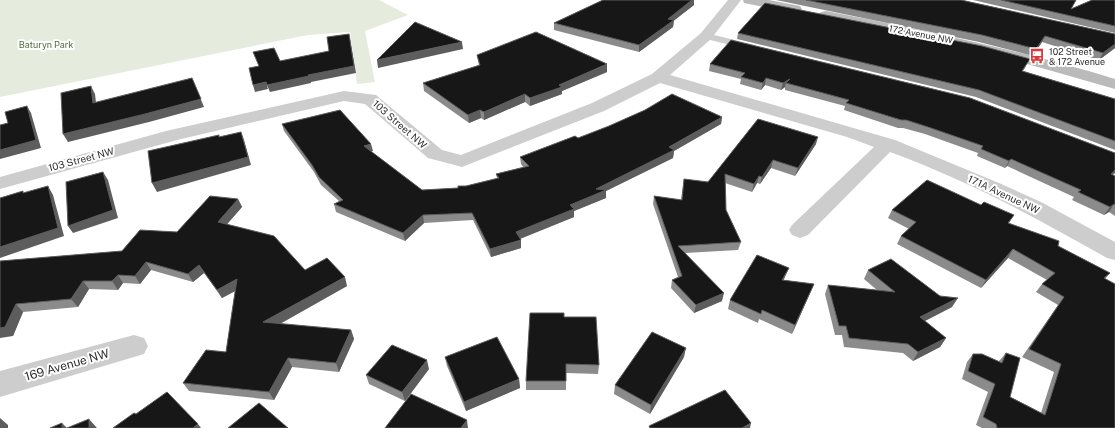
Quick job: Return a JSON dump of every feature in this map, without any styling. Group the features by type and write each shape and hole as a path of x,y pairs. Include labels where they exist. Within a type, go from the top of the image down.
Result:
{"street":[{"name":"103 Street NW","path":"0,182 181,133 344,96 370,99 435,154 462,161 598,107 658,77 706,36 735,0"},
{"name":"172 Avenue NW","path":"749,0 985,48 1053,65 1115,84"},
{"name":"171A Avenue NW","path":"658,77 888,144 992,187 1033,207 1115,252"},
{"path":"800,230 888,144"},
{"name":"169 Avenue NW","path":"0,384 134,346"}],"lane":[{"path":"706,36 760,49"}],"green space":[{"name":"Baturyn Park","path":"0,0 379,0 408,15 365,31 375,82 357,84 350,32 308,35 0,97"}],"building":[{"path":"603,0 692,0 668,19 674,20 639,45 554,23"},
{"path":"806,0 961,0 1115,34 1115,44 1103,53 1045,36 1036,49 982,35"},
{"path":"1001,0 1076,0 1071,9 1092,0 1115,0 1115,26"},
{"path":"765,3 982,46 1030,59 1022,71 1115,99 1115,141 979,90 738,33"},
{"path":"415,22 462,42 377,60"},
{"path":"536,32 607,64 559,85 562,87 530,98 525,94 484,112 480,110 468,115 423,83 480,65 477,55"},
{"path":"349,34 354,66 267,85 266,82 253,85 249,68 259,66 253,52 274,48 280,61 329,51 327,37"},
{"path":"731,40 970,98 1115,153 1115,170 1111,174 1115,176 1115,205 1114,204 1110,207 1078,192 1081,190 1011,159 1009,161 981,149 983,146 906,120 901,120 846,103 849,100 786,83 790,79 783,83 766,78 763,83 741,77 745,73 710,64"},
{"path":"192,78 201,99 63,134 61,93 91,86 93,103"},
{"path":"672,94 722,117 669,147 674,150 596,189 606,190 570,205 574,209 516,232 521,240 490,249 472,213 423,215 403,233 334,204 343,200 319,177 282,124 340,110 371,144 364,146 422,190 458,188 458,186 466,186 499,178 496,174 529,166 520,157 575,136 578,138 609,126 645,110"},
{"path":"27,106 36,140 0,150 0,125 8,123 5,112"},
{"path":"758,119 818,137 798,168 773,160 762,177 759,176 754,184 725,174 726,210 741,242 678,246 724,293 696,305 672,280 682,276 654,196 682,200 684,179 708,182"},
{"path":"241,132 248,157 152,183 148,151 219,135 219,137"},
{"path":"103,172 113,210 68,226 66,182"},
{"path":"927,180 981,205 984,202 1014,215 1008,223 1059,241 1058,246 1110,273 1104,278 1115,284 1115,428 997,428 996,424 983,417 995,384 968,371 973,354 982,354 1002,363 1006,353 1020,358 1010,397 1045,415 1061,364 1029,349 1064,297 1042,284 1055,273 1013,249 986,280 901,236 916,222 892,210"},
{"path":"48,186 58,228 0,247 0,198 23,191 23,193"},
{"path":"210,196 238,199 218,222 274,236 305,270 327,258 345,277 263,322 351,330 336,363 288,358 269,392 183,383 206,350 226,352 237,279 217,290 199,265 188,274 146,262 135,276 118,275 112,281 83,281 71,299 16,304 5,327 0,328 0,261 122,251 140,230 177,232"},
{"path":"757,255 789,268 782,280 814,284 795,325 762,310 761,314 730,300"},
{"path":"891,259 940,296 958,298 920,317 946,338 918,352 908,344 849,338 846,326 839,326 828,285 895,292 868,270"},
{"path":"530,313 564,313 564,317 596,317 599,365 566,364 566,381 526,381"},
{"path":"652,332 686,348 651,405 615,385"},
{"path":"497,337 519,379 464,402 445,357"},
{"path":"392,345 427,360 402,392 366,375"},
{"path":"725,390 751,423 742,428 650,428 649,426"},
{"path":"167,392 198,424 193,428 113,428 134,413 136,414"},
{"path":"411,394 467,420 461,428 385,428"},
{"path":"259,403 288,428 228,428"},
{"path":"89,419 89,428 67,428"},
{"path":"62,423 62,428 50,428"}],"place":[{"name":"102 Street & 172 Avenue","path":"1037,56"}]}
